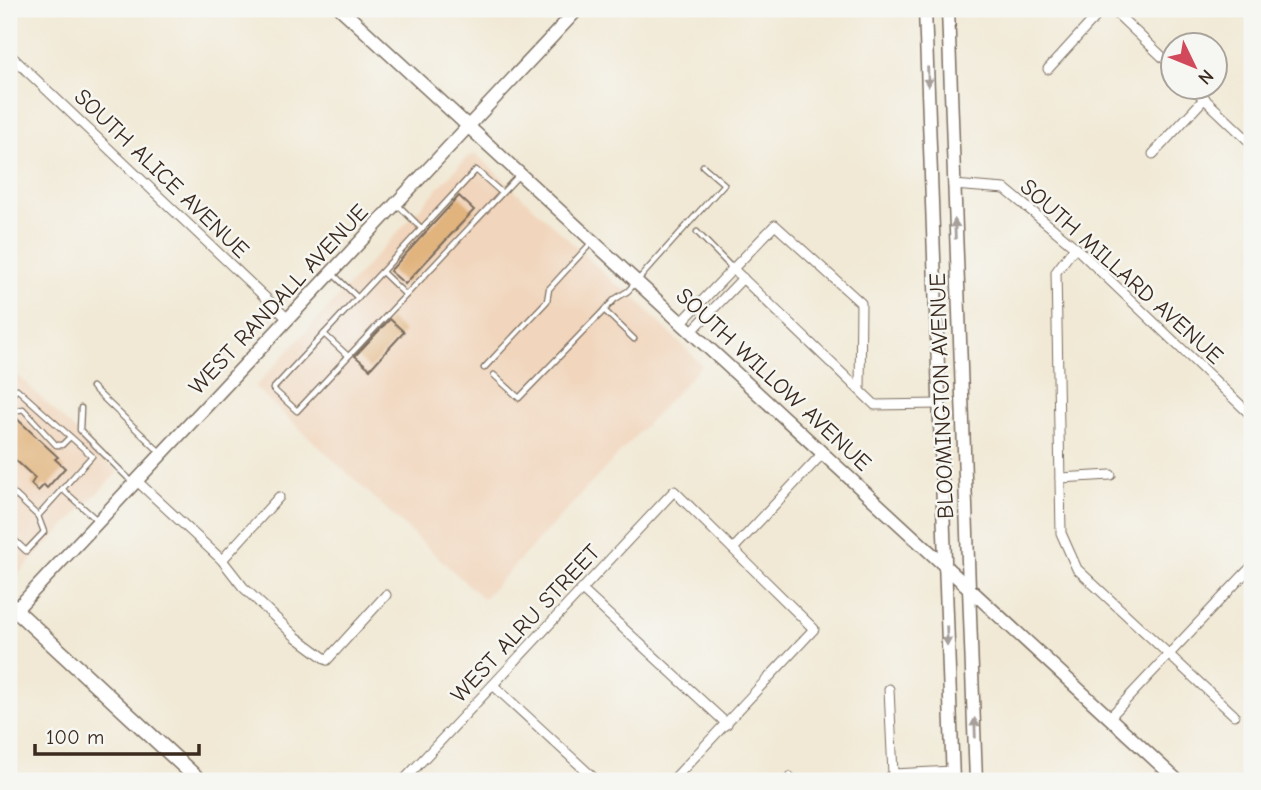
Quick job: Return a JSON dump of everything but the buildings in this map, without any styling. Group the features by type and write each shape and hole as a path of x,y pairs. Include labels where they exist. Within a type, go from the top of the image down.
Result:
{"main road":[{"path":"11,610 200,781"}],"street":[{"name":"SOUTH WILLOW AVENUE","path":"341,9 1178,781"},
{"name":"WEST RANDALL AVENUE","path":"11,610 136,482 578,9"},
{"name":"BLOOMINGTON AVENUE","path":"925,9 953,776"},
{"name":"BLOOMINGTON AVENUE","path":"948,9 976,781"},
{"path":"1048,69 1103,9"},
{"path":"1112,9 1160,55"},
{"name":"SOUTH ALICE AVENUE","path":"9,54 288,318"},
{"path":"1153,154 1201,102"},
{"path":"1209,102 1252,144"},
{"name":"SOUTH MILLARD AVENUE","path":"953,186 1005,189 1075,247 1252,416"},
{"path":"681,323 775,225 861,303 860,389"},
{"path":"1075,247 1056,272 1061,533 1077,569 1234,715"},
{"path":"732,268 875,405 939,404"},
{"path":"691,332 743,278"},
{"path":"672,781 814,629 733,550 823,453"},
{"path":"1060,478 1111,475"},
{"path":"136,482 222,559 243,587 296,636 327,660 386,595"},
{"name":"WEST ALRU STREET","path":"404,781 674,491 733,550"},
{"path":"222,559 279,497"},
{"path":"1110,716 1252,566"},
{"path":"583,591 727,724"},
{"path":"493,685 597,781"},
{"path":"889,690 889,778 953,776"}],"lane":[{"path":"494,375 519,398 604,310 636,281 724,184 703,166"},
{"path":"502,193 476,170 272,389 297,411 502,193 513,186 520,174"},
{"path":"396,204 422,229"},
{"path":"697,232 732,268"},
{"path":"484,368 547,301 549,289 585,252 592,241"},
{"path":"332,272 358,298"},
{"path":"382,272 406,295"},
{"path":"604,310 634,339"},
{"path":"324,334 348,356"},
{"path":"92,387 162,454"},
{"path":"9,398 17,389 92,456 38,516"},
{"path":"81,408 80,430 136,482"},
{"path":"9,417 14,411 23,409 56,445 62,445 70,437"},
{"path":"9,489 38,516 44,532 26,551 9,535"},
{"path":"62,489 98,522"},
{"path":"790,775 797,781"}],"shaded area":[{"path":"476,154 615,283 633,296 702,365 483,599 255,387 467,157"},
{"path":"12,370 118,472 14,578 9,573 9,373"}]}
